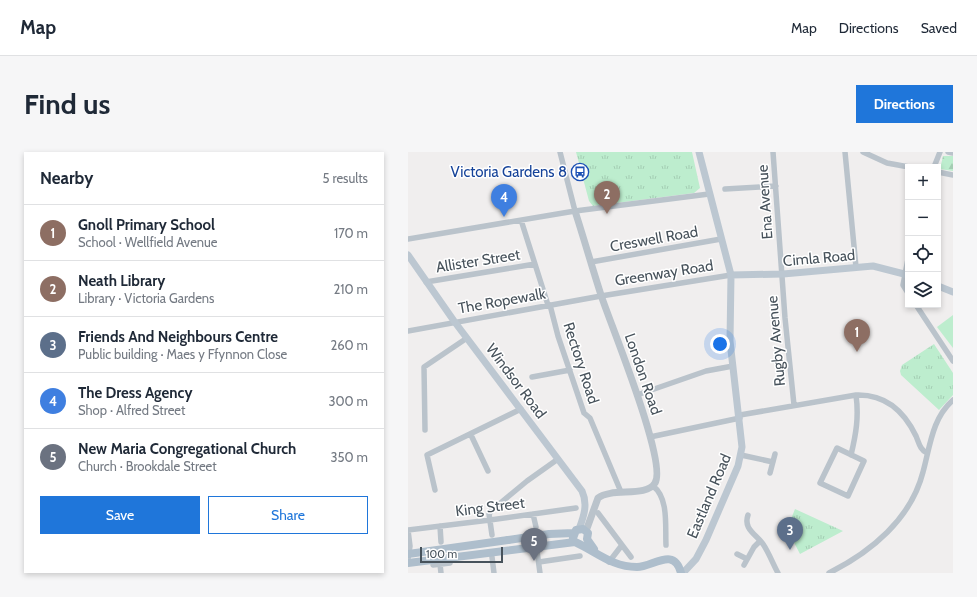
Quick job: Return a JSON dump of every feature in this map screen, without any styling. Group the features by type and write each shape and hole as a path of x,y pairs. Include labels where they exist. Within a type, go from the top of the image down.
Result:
{"main road":[{"name":"Eastland Road","path":"682,573 696,559 706,540 741,456 742,436 730,341 731,275 699,152"},
{"name":"Windsor Road","path":"408,255 454,322 521,409 585,498 584,515 579,531"},
{"name":"Cimla Road","path":"731,275 783,274 873,266 905,274"},
{"path":"941,287 953,292"},
{"path":"579,531 573,536 609,562 640,570 663,558 674,562 686,563 696,559"},
{"path":"408,554 579,531"},
{"path":"579,531 582,542"},
{"path":"408,563 511,549 582,542"},
{"path":"674,562 682,573"},
{"path":"645,573 650,564"}],"street":[{"path":"560,152 575,211"},
{"name":"Ena Avenue","path":"773,152 783,274"},
{"path":"844,152 856,267"},
{"path":"863,152 887,163 905,166"},
{"path":"935,164 940,152"},
{"path":"948,152 953,153"},
{"path":"941,173 953,175"},
{"path":"725,188 776,186"},
{"path":"408,239 575,211 709,194"},
{"name":"London Road","path":"575,211 601,296 637,395 650,437 658,473 657,479 653,486"},
{"name":"Rectory Road","path":"520,220 584,413 590,418 621,492"},
{"name":"Creswell Road","path":"591,262 721,239"},
{"name":"Allister Street","path":"426,282 535,264"},
{"name":"Rugby Avenue","path":"783,274 785,318 794,405"},
{"name":"Greenway Road","path":"601,296 731,275"},
{"path":"905,278 903,286 905,289"},
{"name":"The Ropewalk","path":"408,331 601,296"},
{"path":"918,308 953,361"},
{"path":"425,430 424,367 467,338"},
{"path":"637,395 706,371 733,366"},
{"path":"532,377 570,370"},
{"path":"851,455 858,427 856,395"},
{"path":"650,437 794,405 856,395 873,396 892,404 909,421 921,448 927,453"},
{"path":"828,573 869,548 896,524 911,504 923,474 927,453 937,422 943,411 953,400"},
{"path":"435,490 427,455 471,435 521,409"},
{"path":"471,435 488,471"},
{"path":"837,448 851,455 864,461 848,496 820,483 837,448"},
{"path":"770,473 774,454"},
{"path":"741,456 773,462"},
{"path":"492,535 489,514 492,510 526,481 558,459"},
{"path":"579,531 598,498 604,494 644,490 653,486 658,490 663,501 666,545"},
{"name":"King Street","path":"408,530 576,508"},
{"path":"598,513 631,558"},
{"path":"533,514 536,527"},
{"path":"748,515 747,525 750,531 762,543 778,573"},
{"path":"440,526 441,542"},
{"path":"408,530 410,546 408,559"},
{"path":"744,565 754,547 759,542 762,543"},
{"path":"609,562 622,545"},
{"path":"537,551 540,573"},
{"path":"737,554 747,558"},
{"path":"539,562 580,556"},
{"path":"492,557 494,573"},
{"path":"433,565 450,563"},
{"path":"440,564 441,573"}],"green space":[{"path":"576,152 692,152 700,188 694,193 593,206 589,201"},
{"path":"943,156 953,156 953,171 941,169"},
{"path":"953,315 953,348 937,327"},
{"path":"934,344 953,373 953,395 939,410 901,375 900,371 902,365"},
{"path":"795,509 843,531 800,554 787,529"}],"place":[{"name":"Victoria Gardens 8","path":"580,172"},
{"name":"Neath Library","path":"607,214"},
{"name":"The Dress Agency","path":"504,217"},
{"name":"Gnoll Primary School","path":"857,352"},
{"name":"Friends And Neighbours Centre","path":"790,550"},
{"name":"New Maria Congregational Church","path":"534,561"}]}
